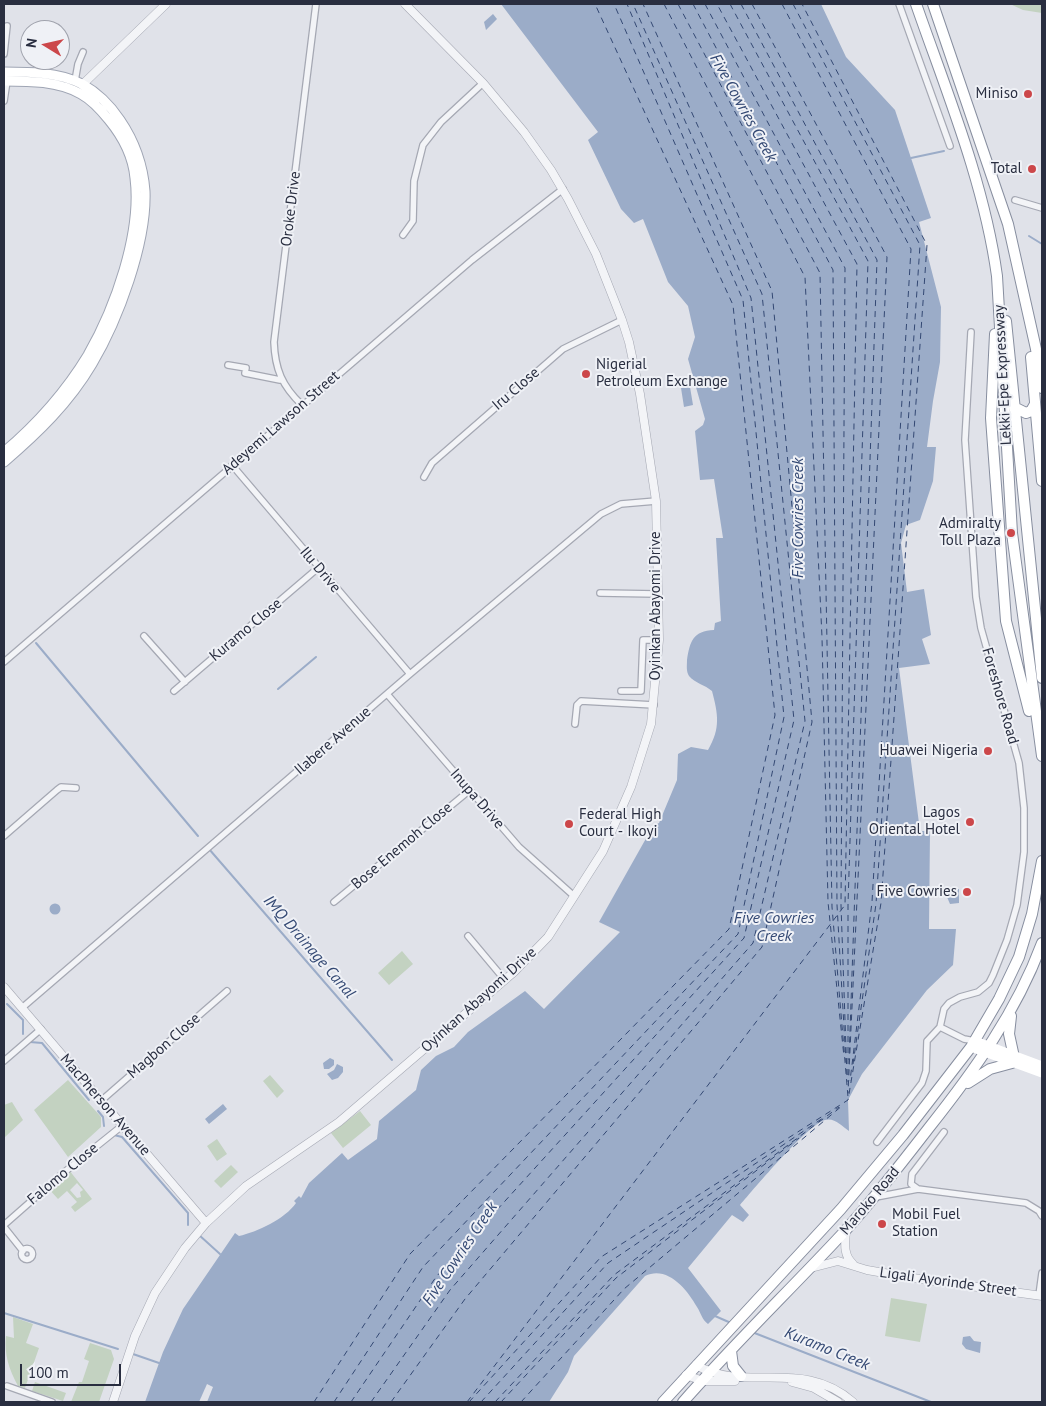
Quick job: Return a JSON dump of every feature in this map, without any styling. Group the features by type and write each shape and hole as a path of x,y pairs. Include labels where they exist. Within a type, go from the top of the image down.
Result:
{"highway":[{"name":"Lekki-Epe Expressway","path":"916,4 979,188 989,224 997,276 1012,533 1022,623 1042,756"},
{"name":"Lekki-Epe Expressway","path":"934,4 998,189 1027,304 1042,388"},
{"path":"997,276 1010,340 1042,678"},
{"path":"997,276 992,418 1006,621 1042,760"},
{"path":"1027,304 1042,361"},
{"path":"1027,304 1042,481"},
{"path":"1016,408 1026,413 1031,411 1035,404"},
{"path":"973,1044 999,999 1019,957 1032,914 1042,861"},
{"path":"988,1050 1025,986 1042,943"},
{"path":"958,1092 982,1072 1013,1060 1008,1034 1013,1008"},
{"name":"Maroko Road","path":"663,1402 686,1374 756,1303 862,1185 973,1044"},
{"name":"Maroko Road","path":"684,1402 846,1230 958,1092 988,1050"},
{"path":"734,1347 732,1366 742,1376"}],"main road":[{"path":"4,462 61,408 92,365 120,305 139,236 145,192 141,164 133,142 104,99 79,87 40,73 5,78"},
{"path":"4,452 50,408 88,354 112,302 131,237 136,189 131,158 116,128 79,87 5,78"},
{"path":"973,1044 1042,1073"},
{"path":"1013,1060 1042,1066"}],"street":[{"path":"79,87 166,4"},
{"name":"Oroke Drive","path":"302,405 280,380 274,357 275,328 316,4"},
{"name":"Oyinkan Abayomi Drive","path":"113,1402 135,1336 155,1293 185,1248 206,1223 246,1186 339,1122 530,956 548,937 603,851 631,787 646,743 654,705 659,640 656,501 640,394 629,342 622,320 596,254 563,190 524,132 483,83 405,4"},
{"path":"900,4 950,146"},
{"path":"4,54 6,26"},
{"path":"79,87 78,64 84,52"},
{"path":"4,101 5,78"},
{"path":"403,235 414,221 414,181 423,145 441,122 483,83"},
{"name":"Adeyemi Lawson Street","path":"4,662 495,241 563,190"},
{"path":"1015,200 1042,208"},
{"name":"Iru Close","path":"424,476 432,463 563,349 622,320"},
{"name":"Foreshore Road","path":"877,1142 922,1083 926,1071 927,1041 940,1027 944,1009 948,1003 960,996 978,992 989,983 1014,913 1024,852 1024,808 1019,763 981,628 976,596 965,440 971,332"},
{"path":"228,365 246,368 245,373 280,380"},
{"name":"Ilu Drive","path":"232,465 410,674"},
{"name":"Ilabere Avenue","path":"23,1007 410,674 601,514 621,504 656,501"},
{"name":"Kuramo Close","path":"174,691 318,568"},
{"path":"600,593 657,594"},
{"path":"144,636 185,682"},
{"path":"621,691 641,691 643,640 659,640"},
{"name":"Inupa Drive","path":"387,694 519,847 574,896"},
{"path":"575,724 577,705 581,701 654,705"},
{"path":"4,836 61,787 76,788"},
{"name":"Bose Enemoh Close","path":"334,902 470,790"},
{"path":"468,936 504,979"},
{"name":"MacPherson Avenue","path":"4,987 206,1223"},
{"name":"Magbon Close","path":"102,1100 227,991"},
{"path":"940,1027 973,1044"},
{"path":"4,1061 41,1029"},
{"name":"Falomo Close","path":"4,1226 62,1174 123,1125"},
{"path":"918,1189 911,1184 912,1174 944,1132"},
{"path":"874,1197 918,1189 1026,1203 1039,1211 1042,1216"},
{"path":"4,1226 23,1251"},
{"path":"846,1230 846,1254 855,1266"},
{"name":"Ligali Ayorinde Street","path":"811,1268 832,1261 912,1278 1041,1295"},
{"path":"1041,1295 1042,1273"},
{"path":"696,1364 706,1377"},
{"path":"686,1374 706,1377 798,1382 814,1388 838,1402"},
{"path":"706,1377 790,1377 815,1381 830,1386 853,1402"},
{"path":"7,1386 52,1402"}],"green space":[{"path":"1010,4 1042,4 1042,13 1023,10"},
{"path":"402,951 413,964 389,985 378,973"},
{"path":"270,1075 284,1091 277,1098 263,1081"},
{"path":"68,1080 101,1117 101,1127 68,1157 34,1110"},
{"path":"12,1102 23,1120 4,1138 4,1105"},
{"path":"360,1111 371,1125 343,1148 331,1133"},
{"path":"217,1139 227,1154 217,1161 207,1146"},
{"path":"231,1165 238,1172 221,1188 214,1181"},
{"path":"69,1170 92,1199 75,1212 71,1207 77,1202 67,1191 58,1199 48,1188","holes":["77,1183 83,1190 80,1192 81,1197 77,1198 70,1190"]},
{"path":"891,1298 927,1304 920,1342 885,1336"},
{"path":"13,1317 33,1324 26,1343 39,1348 25,1388 18,1386 7,1356 6,1336 14,1338"},
{"path":"90,1343 111,1350 114,1359 99,1402 71,1402 79,1382 82,1382 89,1361 84,1359"},
{"path":"35,1382 66,1393 63,1401 32,1391"}],"water":[{"name":"Five Cowries Creek","path":"501,4 821,4 846,57 895,110 931,218 919,222 941,307 940,362 927,447 936,447 933,481 920,520 906,525 901,543 907,592 924,589 931,635 922,639 930,664 899,668 920,831 930,831 929,929 956,929 953,965 927,990 862,1074 848,1100 849,1131 838,1122 828,1119 817,1124 794,1144 740,1205 749,1215 743,1222 732,1215 688,1268 721,1311 708,1324 682,1286 668,1276 653,1273 645,1276 574,1356 568,1372 549,1402 145,1402 163,1352 183,1309 235,1233 239,1236 254,1231 270,1224 285,1214 296,1203 294,1201 299,1196 301,1198 309,1183 342,1153 348,1160 377,1139 379,1121 416,1090 421,1070 436,1056 454,1047 468,1032 525,991 544,1009 620,932 599,922 653,826 659,823 677,780 678,754 691,747 708,750 717,728 717,714 712,691 691,678 687,668 691,642 701,632 714,630 715,623 721,621 716,538 723,538 714,479 700,480 695,431 703,425 705,419 688,359 695,337 688,306 668,282 643,219 634,223 621,209 588,140 598,132"},
{"path":"493,14 497,19 486,30 484,22"},
{"path":"690,387 693,405 684,407 681,388"},
{"path":"950,889 959,889 959,903 950,904 947,897"},
{"path":"55,903 61,909 55,915 49,909"},
{"path":"330,1058 334,1060 334,1065 329,1069 324,1069 323,1063"},
{"path":"337,1064 343,1067 343,1072 338,1078 332,1080 327,1074 334,1070"},
{"path":"223,1104 227,1109 209,1124 205,1119"},
{"path":"970,1336 974,1341 981,1342 980,1353 966,1349 962,1344 963,1337"}],"pier":[{"path":"207,1384 213,1387 207,1402 199,1402"}],"waterway":[{"path":"911,158 944,151"},
{"path":"1029,236 1042,244"},
{"name":"IMQ Drainage Canal","path":"36,643 198,836"},
{"path":"278,689 316,657"},
{"name":"IMQ Drainage Canal","path":"209,849 392,1060"},
{"path":"7,1004 23,1020 23,1034"},
{"path":"30,1042 42,1043 89,1100"},
{"path":"98,1111 103,1117 104,1126"},
{"path":"114,1135 122,1137 188,1213 188,1225"},
{"path":"199,1235 220,1254"},
{"path":"4,1313 118,1349"},
{"name":"Kuramo Creek","path":"715,1316 731,1323"},
{"name":"Kuramo Creek","path":"752,1332 931,1402"},
{"path":"133,1354 159,1363"}],"ferry route":[{"path":"314,1402 410,1254 729,929 775,715 733,305 595,4"},
{"path":"334,1402 423,1267 738,934 784,717 743,300 614,4"},
{"path":"351,1402 436,1277 744,938 794,720 751,298 627,4"},
{"path":"371,1402 450,1290 753,943 805,721 762,294 633,4"},
{"path":"391,1402 465,1299 762,947 812,722 772,291 643,4"},
{"path":"664,4 805,277 822,637 828,902 844,1057"},
{"path":"678,4 820,273 832,907 848,1097"},
{"path":"693,4 833,270 837,905 846,1062"},
{"path":"705,4 845,268 841,905 847,1077"},
{"path":"467,1402 845,905 857,264 717,4"},
{"path":"730,4 868,261 848,905 848,1082"},
{"path":"741,4 877,260 849,1060"},
{"path":"752,4 887,257 848,1093"},
{"path":"782,4 911,249 872,902 850,1081"},
{"path":"793,4 920,245 876,904 853,1064"},
{"path":"469,1402 601,1257 848,1100 881,903 927,245 802,4"},
{"path":"521,1402 624,1289 843,1105"},
{"path":"495,1402 614,1275 839,1107"},
{"path":"481,1402 608,1263 826,1116"},
{"path":"501,1402 616,1278 799,1138"}],"place":[{"name":"Miniso","path":"1028,94"},
{"name":"Total","path":"1032,169"},
{"name":"Nigerial Petroleum Exchange","path":"586,374"},
{"name":"Admiralty Toll Plaza","path":"1011,533"},
{"name":"Huawei Nigeria","path":"988,751"},
{"name":"Lagos Oriental Hotel","path":"970,822"},
{"name":"Federal High Court - Ikoyi","path":"569,824"},
{"name":"Five Cowries","path":"967,892"},
{"name":"Mobil Fuel Station","path":"882,1224"}]}
